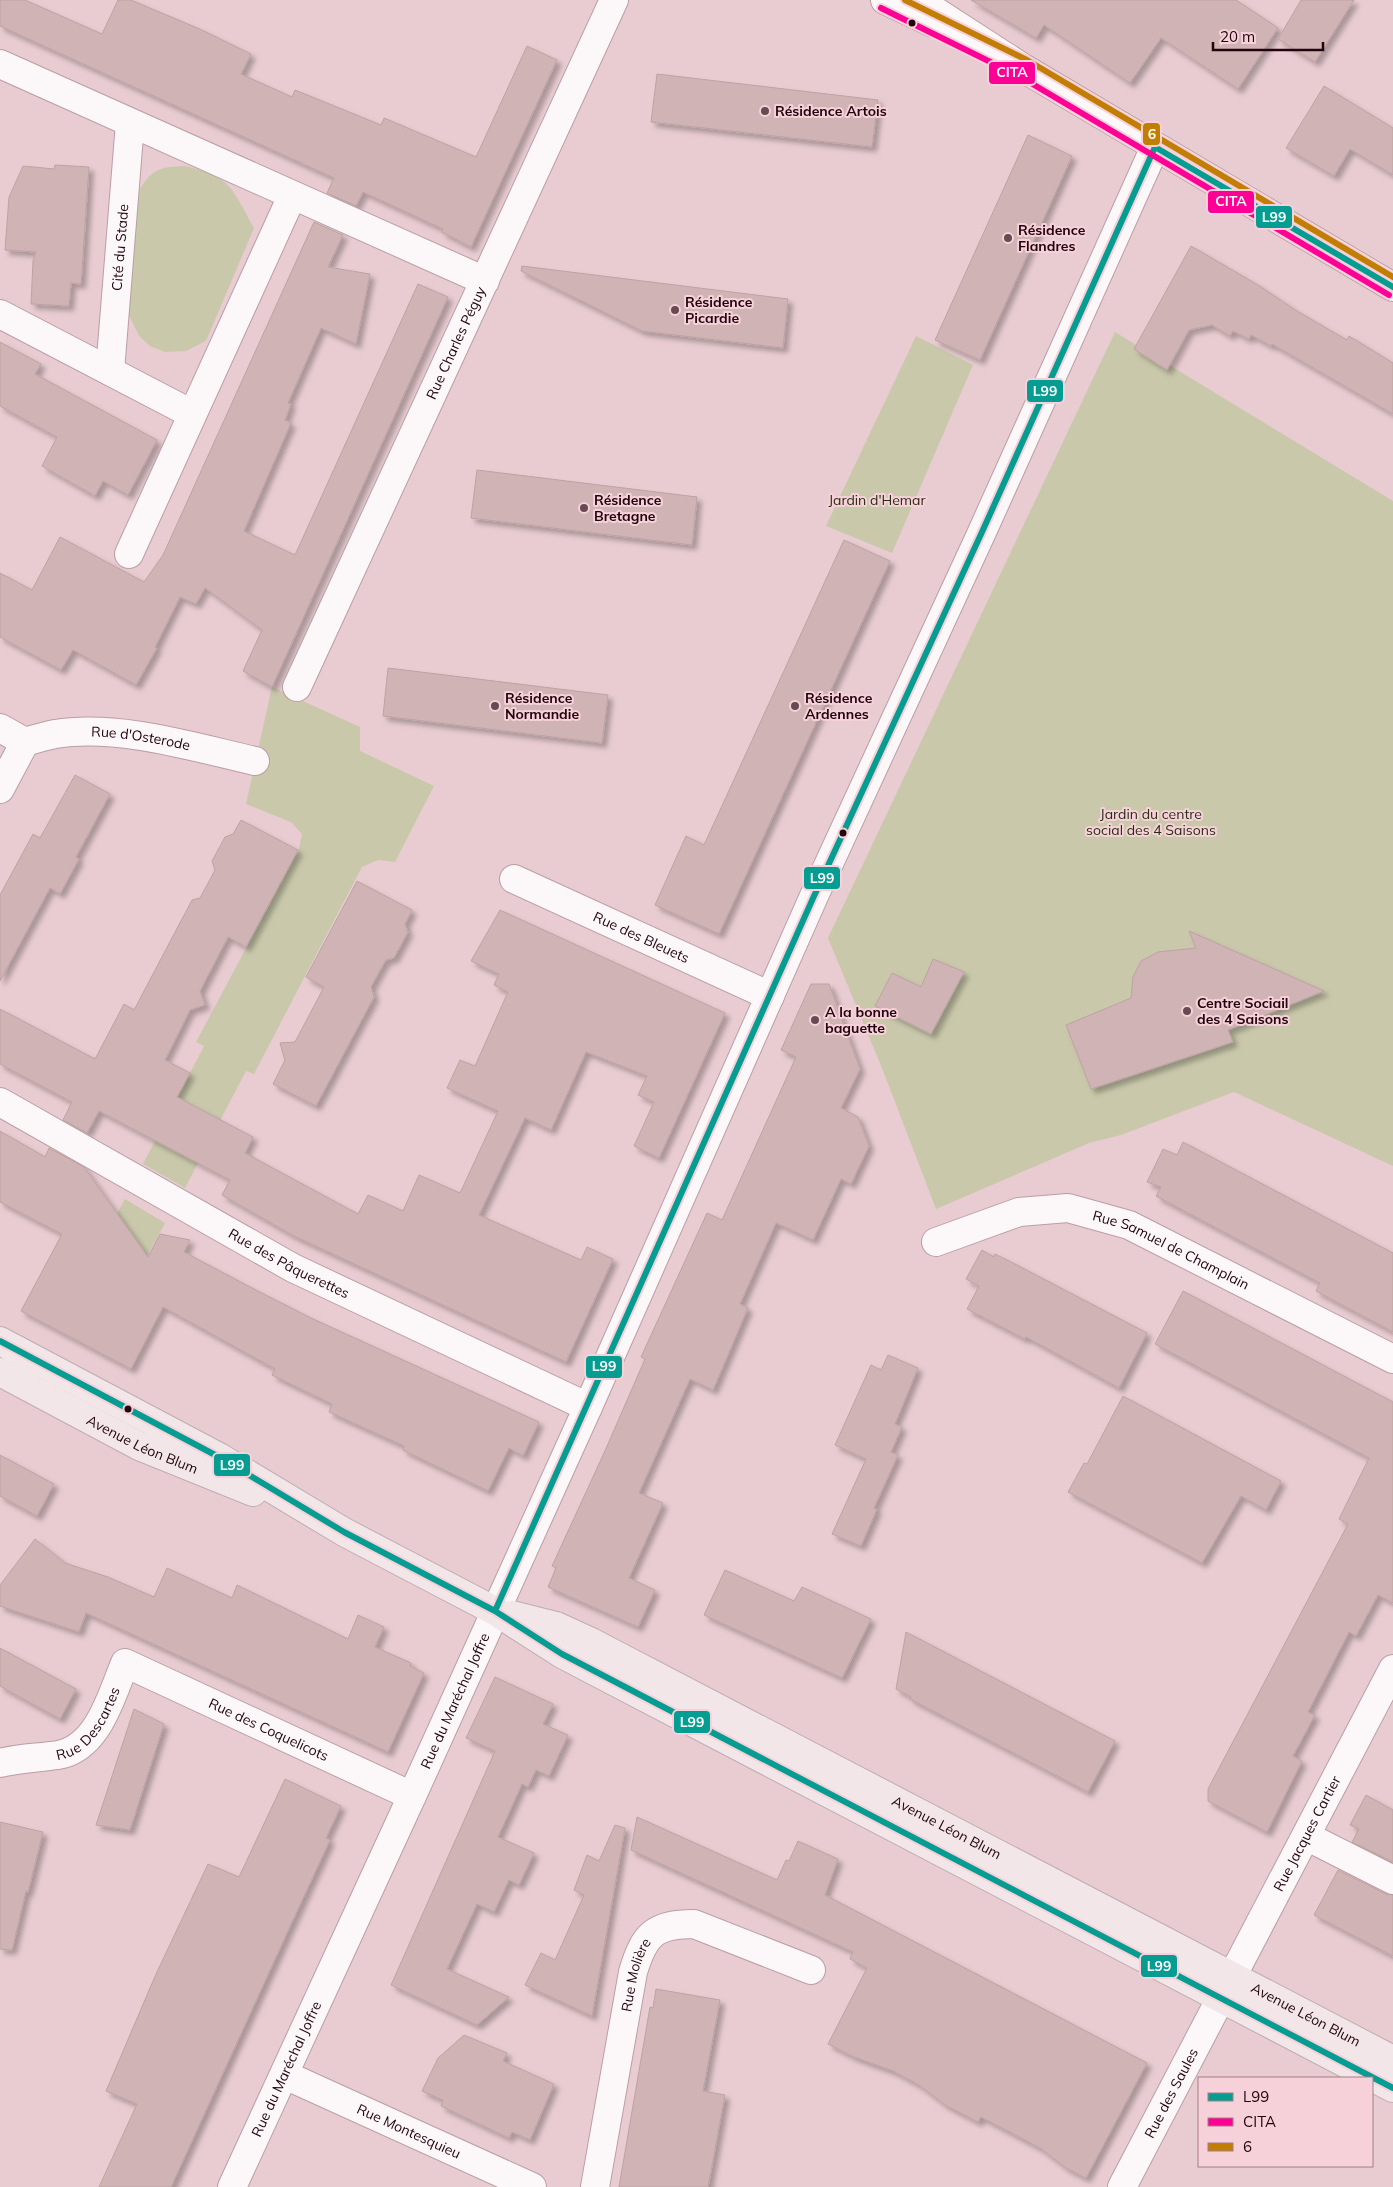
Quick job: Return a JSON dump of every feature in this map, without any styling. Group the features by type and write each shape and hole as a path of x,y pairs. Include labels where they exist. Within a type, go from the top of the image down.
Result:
{"main road":[{"name":"Avenue Léon Blum","path":"0,1341 219,1457 344,1532 495,1611 556,1626 592,1642 1227,1988 1393,2088"},
{"name":"Avenue Léon Blum","path":"0,1372 139,1446 241,1487 344,1532"},
{"name":"Avenue Léon Blum","path":"1227,1988 1393,2060"}],"street":[{"name":"Rue Charles Péguy","path":"297,687 614,0"},
{"path":"885,0 1023,68"},
{"path":"918,0 1023,68 1393,287"},
{"path":"0,64 485,281"},
{"name":"Cité du Stade","path":"110,371 130,123"},
{"name":"Rue du Maréchal Joffre","path":"232,2187 412,1796 588,1407 770,996 1155,147"},
{"path":"129,554 292,196"},
{"path":"0,314 192,414"},
{"path":"0,728 25,742 0,789"},
{"name":"Rue d'Osterode","path":"25,742 55,734 104,733 166,741 255,761"},
{"name":"Rue des Bleuets","path":"514,879 770,996"},
{"name":"Rue des Pâquerettes","path":"0,1102 293,1268 588,1407"},
{"name":"Rue Samuel de Champlain","path":"936,1242 1019,1212 1068,1208 1128,1225 1393,1360"},
{"name":"Rue des Coquelicots","path":"125,1663 412,1796"},
{"name":"Rue Descartes","path":"0,1762 58,1755 75,1750 86,1742 95,1729 125,1663"},
{"name":"Rue Jacques Cartier","path":"1227,1988 1393,1669"},
{"path":"1306,1836 1393,1880"},
{"name":"Rue Molière","path":"594,2187 633,1972 640,1950 651,1934 661,1928 675,1924 694,1924 811,1970"},
{"name":"Rue des Saules","path":"1122,2187 1227,1988"},
{"name":"Rue Montesquieu","path":"285,2075 532,2187"}],"green space":[{"path":"185,166 200,170 222,180 235,194 254,228 206,341 186,351 165,352 150,346 139,336 129,315 138,193 147,179 157,171 169,167"},
{"name":"Jardin du centre social des 4 Saisons","path":"1115,332 1393,501 1393,1166 1234,1092 1121,1135 1089,1143 936,1209 882,1068 828,938"},
{"name":"Jardin d'Hemar","path":"916,336 973,365 892,553 826,526"},
{"path":"272,687 360,727 360,751 434,786 395,862 378,860 362,867 254,1074 246,1071 185,1188 143,1164 204,1046 196,1042 299,849 302,834 291,822 246,804"},
{"path":"125,1199 165,1223 96,1351 54,1328"}],"building":[{"path":"0,0 25,0 102,34 118,0 131,0 202,30 251,54 241,74 292,97 295,90 381,125 384,118 476,157 527,46 557,60 471,247 442,232 443,229 363,192 356,206 327,193 334,178 0,26"},
{"path":"971,0 1236,0 1278,28 1238,89 1161,38 1130,83 1044,25 1036,38"},
{"path":"1301,0 1354,0 1315,62 1278,39"},
{"name":"Résidence Artois","path":"657,74 878,100 872,147 651,122"},
{"path":"1324,86 1393,128 1393,175 1350,149 1334,176 1286,148"},
{"name":"Résidence Flandres","path":"1028,135 1072,156 980,360 935,340"},
{"path":"55,165 89,167 81,284 71,283 69,306 31,304 33,261 36,252 5,250 9,197 23,166 54,169"},
{"path":"314,222 343,235 328,267 370,274 356,344 321,328 288,403 291,404 285,420 291,423 244,531 295,555 418,284 448,297 272,687 243,671 262,630 205,588 196,604 180,597 155,647 157,648 136,685 73,650 61,670 0,637 0,573 32,590 60,537 144,582 163,555"},
{"path":"1191,246 1347,340 1349,336 1393,363 1393,414 1272,344 1271,346 1251,335 1249,339 1233,331 1230,336 1212,325 1189,330 1167,370 1134,349"},
{"name":"Résidence Picardie","path":"522,266 788,299 783,348 642,331 521,271"},
{"path":"0,342 41,364 35,374 157,440 128,495 103,481 95,496 42,466 57,437 0,406"},
{"name":"Résidence Bretagne","path":"477,470 697,497 692,545 471,518"},
{"name":"Résidence Ardennes","path":"844,540 890,561 719,934 655,905 686,836 704,845"},
{"name":"Résidence Normandie","path":"388,668 608,695 602,743 383,716"},
{"path":"75,775 110,794 76,857 79,859 60,894 50,888 0,981 0,895 33,834 40,838"},
{"path":"241,820 298,850 246,947 228,937 200,991 205,1005 190,1010 165,1060 190,1073 177,1097 253,1137 245,1153 358,1214 368,1195 403,1211 419,1175 460,1193 498,1111 447,1088 460,1060 475,1066 508,992 494,985 499,974 471,961 500,910 725,1013 659,1158 634,1146 654,1102 638,1095 647,1076 586,1052 551,1130 525,1118 479,1215 581,1260 587,1247 613,1259 566,1362 294,1236 222,1195 230,1180 99,1111 87,1133 63,1120 72,1102 0,1064 0,1009 95,1059 124,1004 134,1010 192,900 200,898 215,870 212,861 225,837 233,834"},
{"path":"357,881 412,910 405,924 408,932 394,958 386,960 371,987 374,997 316,1106 273,1084 285,1060 280,1043 295,1042 324,987 306,977"},
{"name":"Centre Sociail des 4 Saisons","path":"1189,931 1324,991 1228,1030 1233,1042 1091,1089 1066,1025 1131,998 1133,977 1141,961 1158,952 1196,948"},
{"path":"933,959 964,972 931,1034 875,1006 892,973 921,987"},
{"path":"811,984 829,984 860,1069 841,1108 858,1117 869,1146 851,1184 841,1179 813,1240 776,1223 740,1304 748,1308 713,1390 690,1379 639,1493 663,1503 629,1578 655,1590 638,1627 548,1587 556,1568 552,1566 645,1359 641,1357 707,1213 722,1220 796,1057 781,1050"},
{"path":"0,1131 45,1157 49,1148 84,1167 148,1257 160,1234 190,1240 184,1252 252,1288 311,1318 539,1422 523,1456 509,1448 488,1491 403,1450 404,1446 329,1412 332,1404 272,1375 275,1369 163,1307 131,1369 21,1311 62,1234 0,1202"},
{"path":"1183,1142 1393,1253 1393,1332 1316,1291 1320,1283 1156,1196 1161,1187 1147,1182 1163,1149 1177,1155"},
{"path":"982,1250 994,1257 995,1254 1015,1264 1147,1333 1119,1388 1026,1337 1025,1339 967,1309 979,1286 966,1279"},
{"path":"1183,1291 1393,1402 1393,1603 1378,1595 1356,1636 1349,1632 1308,1712 1315,1715 1293,1756 1302,1761 1267,1832 1208,1801 1208,1789 1348,1524 1339,1519 1369,1458 1155,1344"},
{"path":"888,1355 918,1368 895,1424 902,1427 891,1452 898,1455 874,1508 877,1509 861,1546 832,1534 866,1459 835,1445 871,1365 881,1370"},
{"path":"1123,1396 1281,1481 1266,1510 1241,1496 1202,1563 1068,1492 1084,1463 1087,1464"},
{"path":"0,1455 54,1484 37,1516 0,1496"},
{"path":"35,1539 65,1563 108,1577 154,1597 167,1568 232,1598 237,1585 348,1639 358,1615 384,1627 375,1647 411,1663 410,1666 424,1673 388,1752 86,1613 79,1632 0,1606 0,1585"},
{"path":"725,1570 794,1601 802,1587 871,1619 842,1678 704,1615"},
{"path":"906,1632 1115,1741 1088,1792 910,1699 911,1697 896,1689"},
{"path":"0,1648 76,1689 60,1719 0,1686"},
{"path":"495,1677 553,1704 543,1724 568,1735 549,1776 536,1770 528,1787 522,1784 498,1837 534,1853 519,1885 509,1880 494,1912 477,1904 447,1969 509,1997 477,2025 391,1985 495,1751 466,1738"},
{"path":"134,1709 164,1724 130,1830 96,1825"},
{"path":"285,1779 341,1806 326,1838 330,1840 171,2187 99,2187 137,2104 106,2091 156,1974 208,1864 239,1877"},
{"path":"1366,1795 1393,1810 1393,1862 1352,1842 1359,1829 1350,1825"},
{"path":"637,1817 777,1880 786,1860 789,1861 798,1841 838,1859 825,1895 1147,2063 1086,2178 1066,2168 1040,2148 981,2117 978,2122 945,2105 919,2085 893,2071 854,2057 828,2044 867,1968 850,1959 853,1952 631,1850"},
{"path":"0,1822 43,1832 12,1950 0,1949"},
{"path":"615,1825 625,1828 592,2016 525,1985 541,1953 555,1960 584,1895 574,1890 587,1855 599,1861"},
{"path":"1338,1870 1386,1894 1393,1895 1393,1956 1314,1915"},
{"path":"656,1989 720,2000 703,2091 725,2095 708,2187 619,2187 650,2007 653,2008"},
{"path":"464,2035 507,2053 503,2061 554,2084 530,2140 512,2132 509,2138 441,2106 443,2100 422,2091 438,2058"}],"transit line":[{"name":"6","path":"905,0 1027,60 1393,277"},
{"name":"CITA","path":"881,8 1019,76 1389,295"},
{"name":"L99","path":"1155,147 1393,287"},
{"name":"L99","path":"495,1611 814,896 982,532 1155,147"},
{"name":"L99","path":"0,1341 219,1457 344,1532 495,1611 562,1654 1372,2077"},
{"name":"L99","path":"1373,2078 1393,2088"}],"place":[{"name":"Résidence Artois","path":"765,111"},
{"name":"Résidence Flandres","path":"1008,238"},
{"name":"Résidence Picardie","path":"675,310"},
{"name":"Résidence Bretagne","path":"584,508"},
{"name":"Résidence Normandie","path":"495,706"},
{"name":"Résidence Ardennes","path":"795,706"},
{"name":"Centre Sociail des 4 Saisons","path":"1187,1011"},
{"name":"A la bonne baguette","path":"815,1020"}]}
